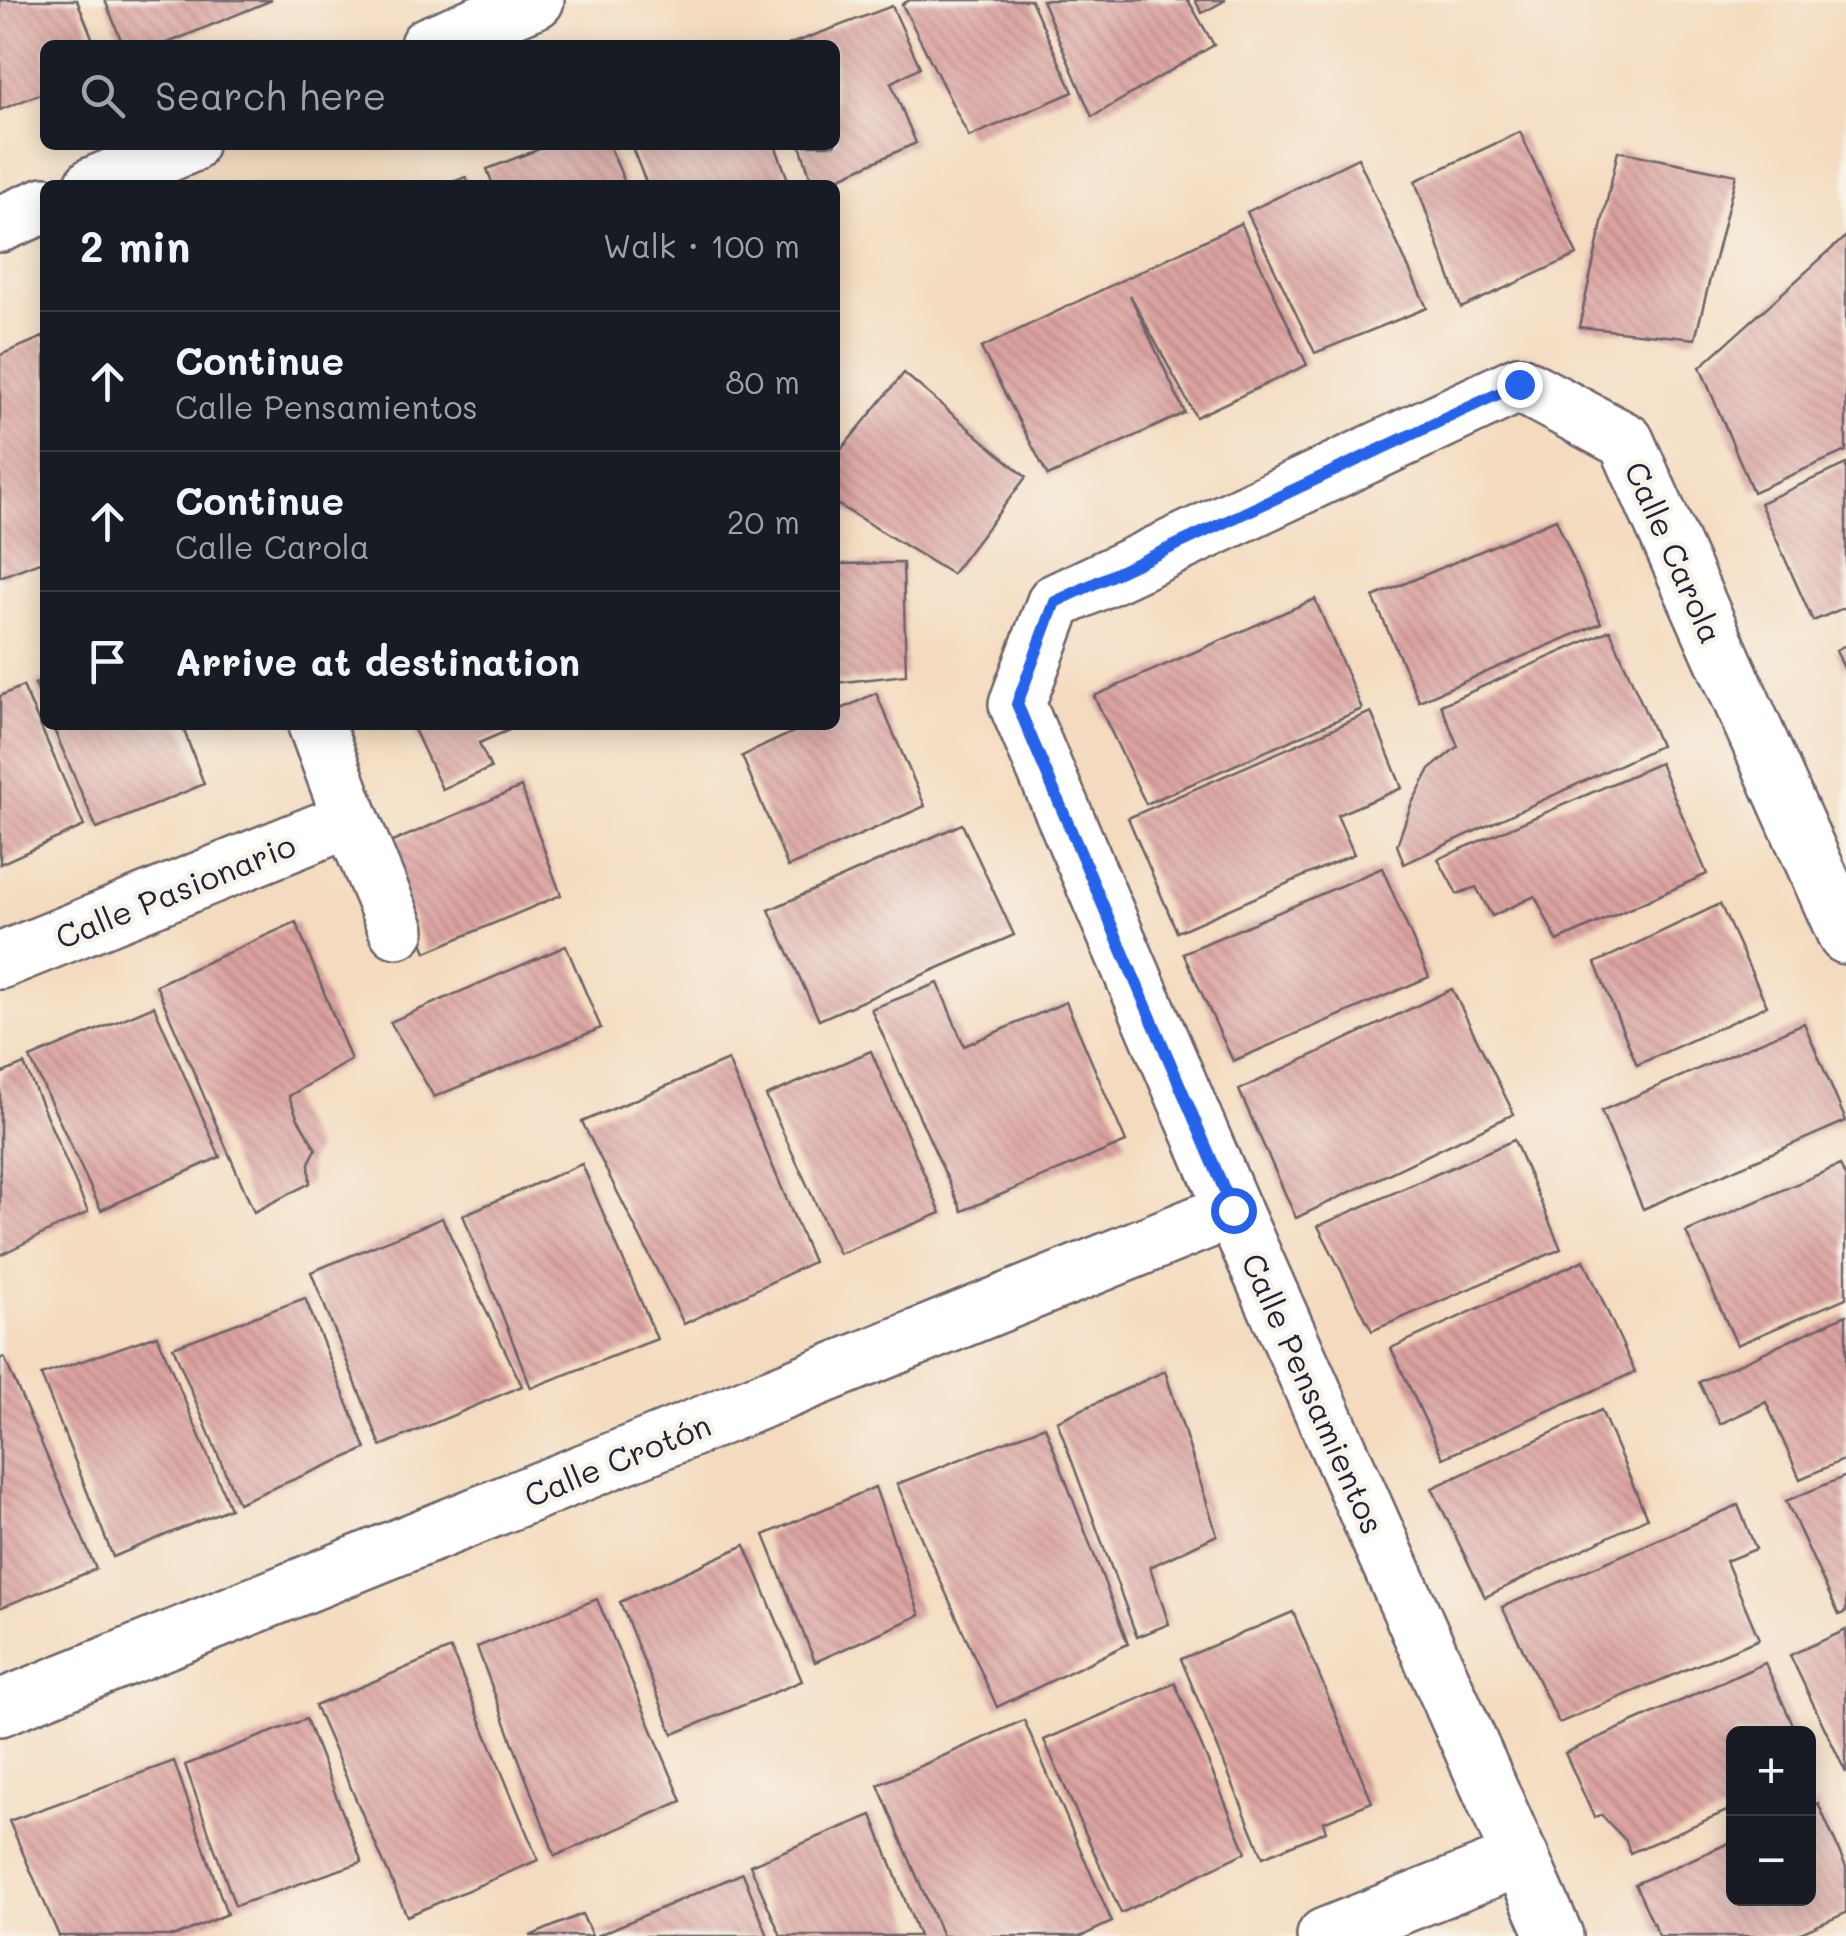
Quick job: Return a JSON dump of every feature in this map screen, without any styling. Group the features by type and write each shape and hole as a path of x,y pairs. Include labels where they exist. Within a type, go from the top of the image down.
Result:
{"street":[{"path":"440,40 536,0"},
{"path":"105,180 177,150"},
{"path":"0,224 40,207"},
{"name":"Calle Carola","path":"1304,484 1519,384 1626,442 1846,936"},
{"name":"Calle Pensamientos","path":"1304,484 1055,602 1017,704 1233,1210 1555,1936"},
{"path":"318,730 397,930"},
{"name":"Calle Pasionario","path":"0,961 351,819"},
{"name":"Calle Crotón","path":"0,1708 1233,1210"},
{"path":"1325,1936 1520,1858"}],"building":[{"path":"0,0 77,0 93,40 40,40 40,94 0,110"},
{"path":"105,0 272,0 175,40 121,40"},
{"path":"910,0 1031,0 1073,92 969,137 902,4"},
{"path":"1042,0 1188,0 1214,45 1092,117"},
{"path":"1195,0 1226,0 1202,13"},
{"path":"892,6 920,67 891,83 916,143 834,180 811,180 802,150 840,150 840,40 801,40"},
{"path":"1520,132 1577,255 1461,308 1415,181"},
{"path":"537,150 611,150 624,180 491,180 487,169"},
{"path":"633,150 777,150 788,180 645,180"},
{"path":"1618,151 1736,175 1695,339 1579,327"},
{"path":"1358,158 1427,308 1315,353 1247,212"},
{"path":"1241,223 1307,365 1196,417 1130,295 1185,413 1048,476 981,348"},
{"path":"1846,236 1846,451 1753,492 1700,367"},
{"path":"40,338 40,562 0,577 0,355"},
{"path":"904,373 1026,477 952,574 840,506 840,451"},
{"path":"1846,464 1846,607 1813,621 1760,503"},
{"path":"1556,519 1601,623 1419,701 1373,597"},
{"path":"903,563 906,675 840,682 840,564"},
{"path":"1315,599 1362,709 1146,804 1094,696"},
{"path":"1610,630 1660,746 1404,864 1397,845 1411,805 1430,769 1458,746 1441,705"},
{"path":"1846,645 1846,673 1836,650"},
{"path":"23,686 84,826 0,864 0,696"},
{"path":"876,693 925,806 788,867 742,756 797,730 840,730 840,710"},
{"path":"1371,712 1402,788 1337,815 1354,854 1177,932 1128,818"},
{"path":"54,730 184,730 204,784 97,829"},
{"path":"414,730 509,730 479,743 491,768 442,789"},
{"path":"1660,763 1707,874 1557,941 1535,896 1492,916 1476,887 1457,894 1438,859"},
{"path":"521,787 561,895 426,952 385,845"},
{"path":"962,824 1014,935 819,1020 769,910"},
{"path":"1382,868 1429,977 1233,1061 1183,953"},
{"path":"1720,904 1767,1006 1637,1065 1595,963"},
{"path":"296,922 351,1060 289,1096 316,1149 309,1163 310,1183 254,1212 156,985"},
{"path":"566,946 601,1028 434,1097 390,1022"},
{"path":"938,983 964,1046 1066,1002 1126,1142 962,1211 871,1009"},
{"path":"1452,989 1514,1114 1296,1218 1239,1090"},
{"path":"154,1006 220,1157 101,1210 30,1058"},
{"path":"1804,1023 1846,1121 1643,1209 1601,1111"},
{"path":"871,1051 941,1213 839,1254 766,1096"},
{"path":"728,1060 813,1262 684,1324 582,1122"},
{"path":"24,1064 88,1212 0,1255 0,1074"},
{"path":"1514,1140 1561,1249 1372,1331 1318,1226"},
{"path":"582,1164 657,1339 531,1388 463,1215"},
{"path":"1840,1165 1846,1179 1846,1298 1737,1345 1686,1232"},
{"path":"442,1218 522,1386 381,1446 311,1272"},
{"path":"1584,1260 1635,1372 1443,1458 1391,1348"},
{"path":"305,1298 366,1449 238,1503 173,1347"},
{"path":"1846,1315 1846,1459 1800,1479 1766,1402 1720,1424 1699,1382"},
{"path":"157,1335 230,1508 113,1557 41,1375"},
{"path":"4,1357 96,1569 0,1608 0,1359"},
{"path":"1165,1371 1217,1535 1150,1567 1169,1624 1137,1637 1057,1421"},
{"path":"1601,1410 1647,1518 1485,1597 1432,1488"},
{"path":"1045,1426 1128,1644 997,1707 897,1484"},
{"path":"1846,1476 1846,1612 1839,1615 1786,1501"},
{"path":"875,1487 920,1615 815,1662 764,1535"},
{"path":"1738,1505 1756,1549 1726,1561 1759,1639 1559,1723 1502,1607"},
{"path":"745,1545 802,1681 673,1734 620,1602"},
{"path":"597,1599 682,1801 555,1856 477,1647"},
{"path":"1293,1612 1372,1802 1323,1822 1326,1831 1263,1857 1181,1659"},
{"path":"1846,1630 1846,1773 1790,1655"},
{"path":"451,1649 538,1860 407,1916 315,1706"},
{"path":"1765,1663 1793,1726 1726,1726 1726,1811 1630,1853 1626,1841 1601,1815 1594,1817 1565,1753"},
{"path":"1175,1683 1246,1852 1121,1913 1044,1740"},
{"path":"306,1719 362,1862 235,1906 185,1765"},
{"path":"1024,1720 1112,1922 1082,1936 942,1936 878,1785"},
{"path":"174,1761 227,1914 176,1936 59,1936 9,1821"},
{"path":"1816,1804 1846,1867 1846,1913 1794,1936 1659,1936 1635,1884 1726,1844 1726,1906 1816,1906"},
{"path":"872,1815 919,1936 781,1936 750,1865"},
{"path":"743,1873 768,1936 596,1936"},
{"path":"582,1914 592,1936 530,1936"}],"route":[{"path":"1233,1210 1017,704 1055,602 1519,384"}]}
